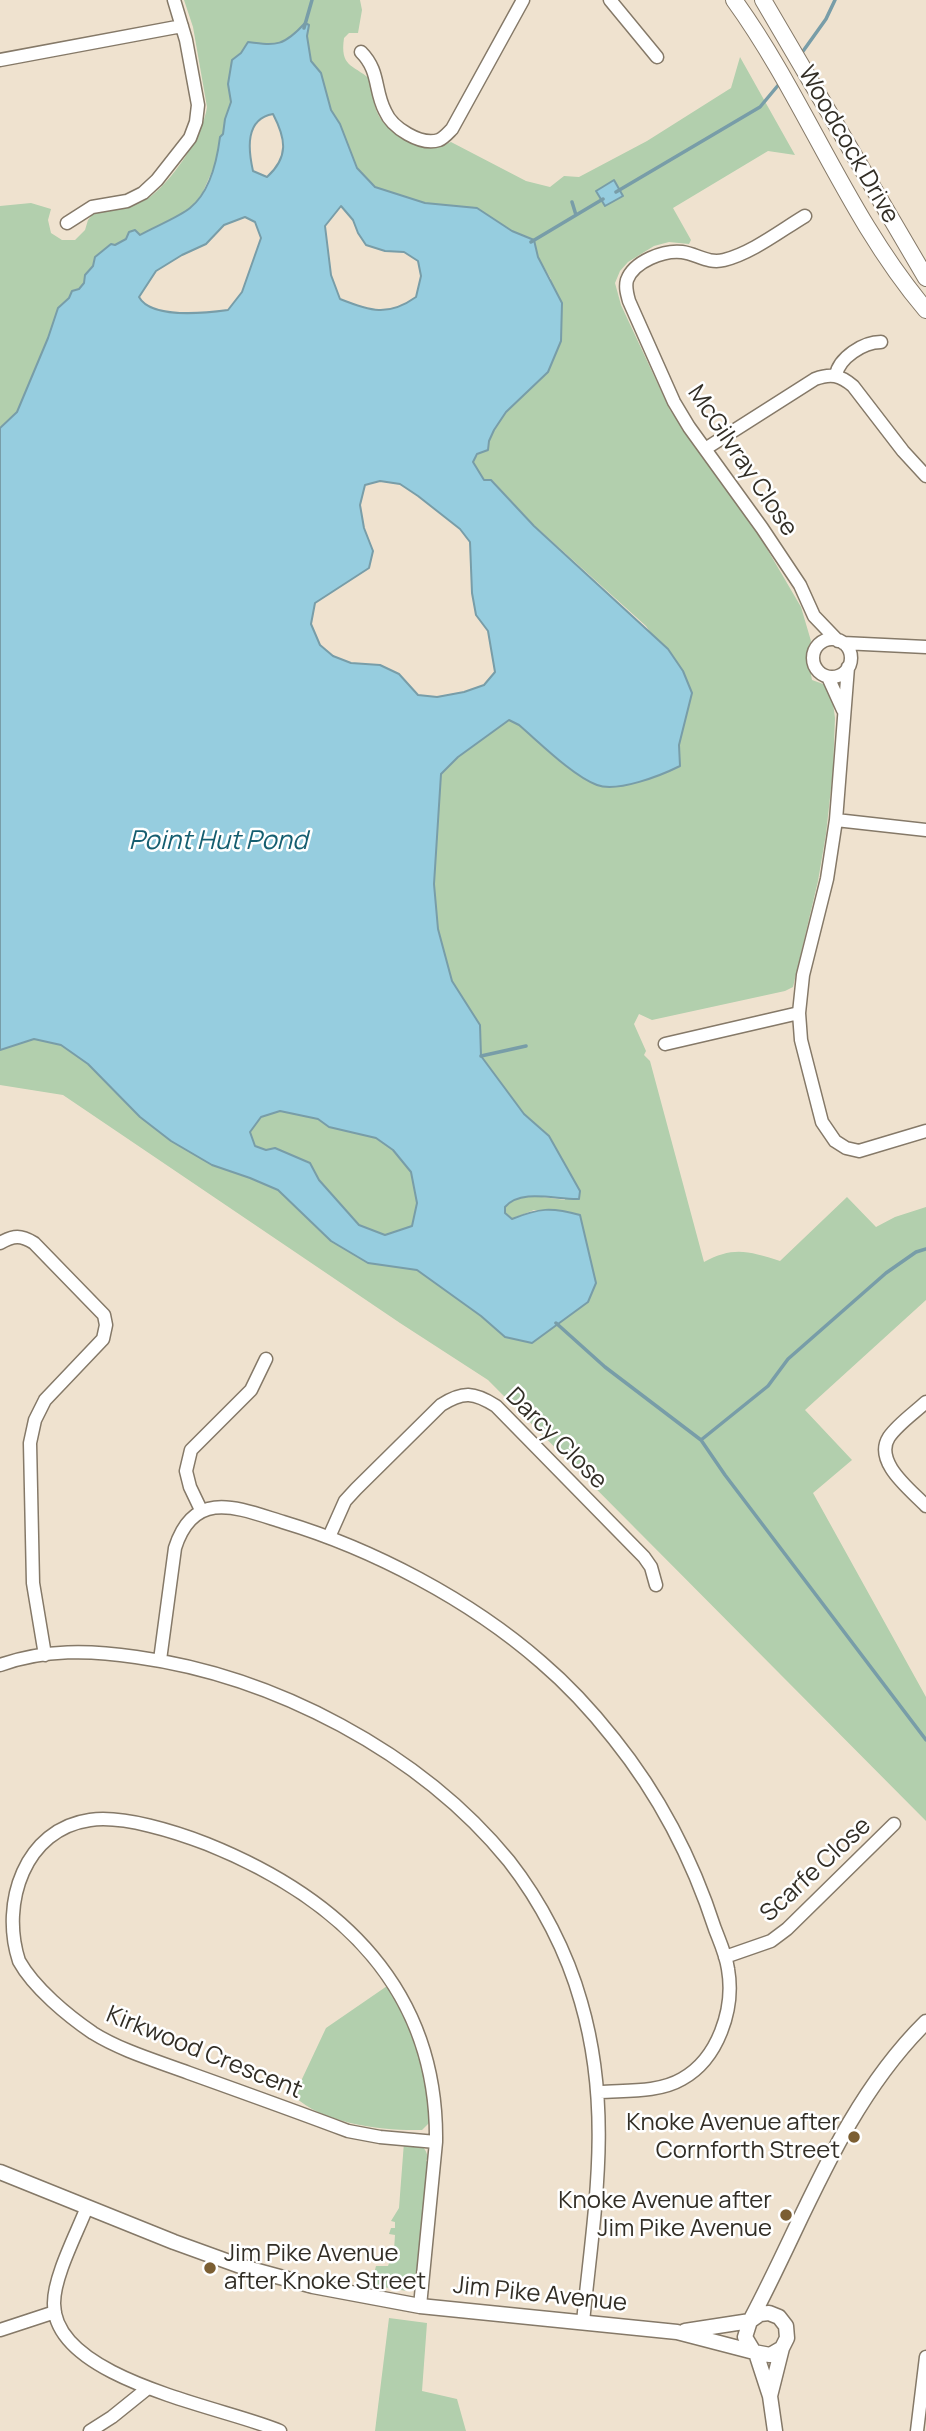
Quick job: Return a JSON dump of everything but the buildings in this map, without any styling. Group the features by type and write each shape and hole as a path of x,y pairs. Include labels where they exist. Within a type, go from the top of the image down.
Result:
{"main road":[{"name":"Woodcock Drive","path":"734,0 774,62 883,253 922,288"},
{"name":"Woodcock Drive","path":"763,0 922,288"}],"street":[{"path":"67,223 92,207 127,201 143,193 157,180 190,138 196,122 198,104 183,26 174,0"},
{"path":"360,52 369,60 377,77 383,108 388,118 396,126 419,139 428,142 441,139 452,130 523,0"},
{"path":"611,0 657,57"},
{"path":"0,60 183,26"},
{"name":"McGilvray Close","path":"805,216 736,257 709,261 683,252 665,252 633,270 627,279 626,290 674,402 800,585 814,616 840,642"},
{"path":"836,375 842,360 867,344 880,342"},
{"path":"705,449 815,379 836,375 853,386 903,451 926,476"},
{"name":"McGilvray Close","path":"814,616 815,650"},
{"path":"881,646 849,665 837,676 828,677 820,673 814,665 815,650 822,642 926,647"},
{"path":"840,642 849,651 849,665 843,710 836,820 827,879 803,975 799,1013 801,1040 822,1122 835,1141 846,1149 859,1151 926,1131"},
{"path":"828,677 843,710"},
{"path":"836,820 926,830"},
{"path":"665,1044 799,1013"},
{"path":"0,1242 12,1236 23,1236 34,1243 104,1315 106,1322 103,1339 44,1400 35,1420 30,1443 33,1583 44,1655"},
{"path":"201,1510 186,1471 191,1450 251,1390 266,1359"},
{"name":"Darcy Close","path":"329,1537 345,1501 356,1489 441,1405 453,1397 468,1394 482,1397 505,1415 645,1557 656,1585"},
{"path":"926,1402 890,1435 885,1451 891,1468 926,1506"},
{"path":"160,1660 175,1548 180,1531 189,1519 201,1510 218,1506 234,1507 329,1537 407,1573 457,1602 523,1647 579,1699 630,1760 659,1805 691,1866 707,1904 725,1957 729,1982 728,2006 722,2030 712,2050 698,2067 681,2080 662,2087 599,2092"},
{"path":"0,1665 44,1655 98,1651 160,1660 240,1681 318,1714 368,1742 440,1792 478,1828 521,1878 556,1937 581,2001 593,2046 599,2092 599,2155 583,2322"},
{"name":"Kirkwood Crescent","path":"420,2306 436,2142 433,2088 425,2052 413,2018 396,1986 364,1945 313,1903 273,1876 231,1854 166,1830 111,1819 92,1819 64,1827 45,1839 26,1858 10,1891 8,1917 11,1943 20,1963 44,1992 65,2012 93,2032 137,2054 348,2131 436,2142"},
{"name":"Scarfe Close","path":"725,1957 771,1941 787,1929 894,1824"},
{"path":"775,2431 770,2396 755,2352 745,2337 751,2320 779,2267 827,2161 855,2112 887,2067 926,2022"},
{"name":"Jim Pike Avenue","path":"0,2172 243,2267 313,2286 420,2306 677,2332 755,2352"},
{"path":"87,2207 56,2288 55,2312 64,2334 74,2346 102,2366 148,2389 275,2430"},
{"path":"770,2396 787,2332 775,2304 779,2267"},
{"path":"0,2330 55,2312"},
{"path":"751,2320 765,2313 779,2317"},
{"name":"Jim Pike Avenue","path":"677,2332 751,2320"},
{"path":"755,2352 770,2355 782,2348"},
{"path":"917,2431 926,2357"},
{"path":"90,2431 148,2389"}],"green space":[{"path":"184,0 360,0 362,10 358,33 349,33 344,38 344,55 349,64 370,79 376,108 386,125 415,144 435,147 451,142 526,181 550,187 564,176 579,177 647,141 731,88 740,57 795,155 768,151 673,208 691,240 689,244 669,242 654,246 628,262 615,283 621,305 670,410 756,530 801,607 811,641 807,652 812,680 826,685 832,696 835,718 833,770 818,881 793,987 652,1020 639,1014 634,1024 646,1051 644,1055 650,1061 704,1262 733,1252 780,1261 847,1197 876,1227 895,1217 926,1207 926,1300 805,1410 852,1460 813,1493 926,1697 926,1821 488,1380 63,1095 0,1085 0,1050 34,1039 61,1045 88,1064 140,1117 171,1141 212,1165 278,1190 331,1241 368,1263 417,1270 481,1316 505,1337 532,1343 588,1302 585,1239 580,1215 534,1210 511,1219 505,1213 505,1207 511,1202 525,1197 565,1200 549,1136 524,1114 481,1056 480,1025 452,981 438,929 434,884 441,774 458,757 509,720 519,725 578,774 597,785 616,787 651,778 680,766 679,745 692,693 646,626 534,525 492,480 484,480 473,462 506,412 523,395 551,279 538,257 532,239 512,231 477,208 425,203 375,187 357,168 340,124 331,110 321,73 311,61 305,23 280,43 248,42 228,84 231,102 220,137 216,162 202,194 190,209 107,249 85,275 84,283 79,289 72,291 69,298 58,308 17,412 0,428 0,206 31,203 51,209 48,220 51,233 62,240 75,240 85,230 93,214 141,202 166,182 193,145 207,107 193,27"},
{"path":"280,1111 318,1119 329,1127 376,1138 393,1150 411,1172 417,1203 412,1226 385,1235 359,1225 319,1180 310,1163 275,1148 266,1150 254,1146 250,1132 261,1117"},
{"path":"390,1984 411,2026 426,2082 431,2121 422,2130 355,2124 321,2113 294,2096 326,2028"},
{"path":"404,2142 421,2146 428,2159 416,2280 407,2291 371,2285 376,2266 388,2266 394,2250 395,2235 389,2234 391,2228 395,2228 395,2222 391,2221 399,2208"},
{"path":"389,2318 427,2323 422,2391 457,2399 466,2431 375,2431"}],"water":[{"name":"Point Hut Pond","path":"305,23 309,25 307,36 311,61 321,73 331,110 340,124 357,168 375,187 425,203 477,208 512,231 534,240 538,257 562,303 561,341 548,372 506,412 494,430 488,450 477,454 473,462 484,480 491,480 534,526 668,649 683,671 692,693 679,745 680,766 651,778 616,787 597,785 567,767 519,725 509,720 458,757 441,774 434,884 438,929 452,981 480,1025 481,1056 524,1114 549,1136 580,1191 579,1199 540,1196 520,1198 505,1207 505,1213 512,1219 545,1210 580,1215 596,1283 588,1302 532,1343 505,1337 481,1316 417,1270 368,1263 331,1241 278,1190 212,1165 171,1141 140,1117 88,1064 61,1045 34,1039 0,1050 0,428 17,412 58,308 69,298 72,291 79,289 84,283 85,275 93,266 95,257 111,244 115,245 126,239 129,232 135,230 140,235 180,215 203,194 214,166 231,102 228,84 232,60 248,42 279,43","holes":["273,114 283,140 279,162 267,177 253,171 250,154 253,128 264,117","341,206 353,220 366,245 385,251 404,252 418,261 421,276 416,297 388,310 361,307 340,299 331,275 325,226","245,217 255,222 261,238 242,292 228,310 180,313 155,309 145,304 139,297 156,271 206,244 224,225","380,481 400,484 460,529 470,542 472,593 476,615 488,631 495,672 484,685 437,697 418,695 399,674 380,665 351,663 333,656 320,645 311,624 315,603 369,568 373,551 364,528 360,505 365,485","280,1111 318,1119 329,1127 376,1138 393,1150 411,1172 417,1203 412,1226 385,1235 359,1225 319,1180 310,1163 275,1148 266,1150 255,1146 250,1132 261,1117"]},
{"path":"614,180 623,196 605,206 596,191"}],"waterway":[{"path":"304,28 312,0"},
{"path":"801,54 826,19 835,0"},
{"path":"616,192 760,107 780,83"},
{"path":"531,242 603,199"},
{"path":"572,202 576,215"},
{"path":"481,1056 526,1046"},
{"path":"556,1323 605,1367 701,1440 768,1386 788,1359 886,1273 916,1252 926,1249"},
{"path":"701,1440 926,1740"}],"place":[{"name":"Knoke Avenue after Cornforth Street","path":"854,2137"},
{"name":"Knoke Avenue after Jim Pike Avenue","path":"786,2215"},
{"name":"Jim Pike Avenue after Knoke Street","path":"210,2268"}]}
